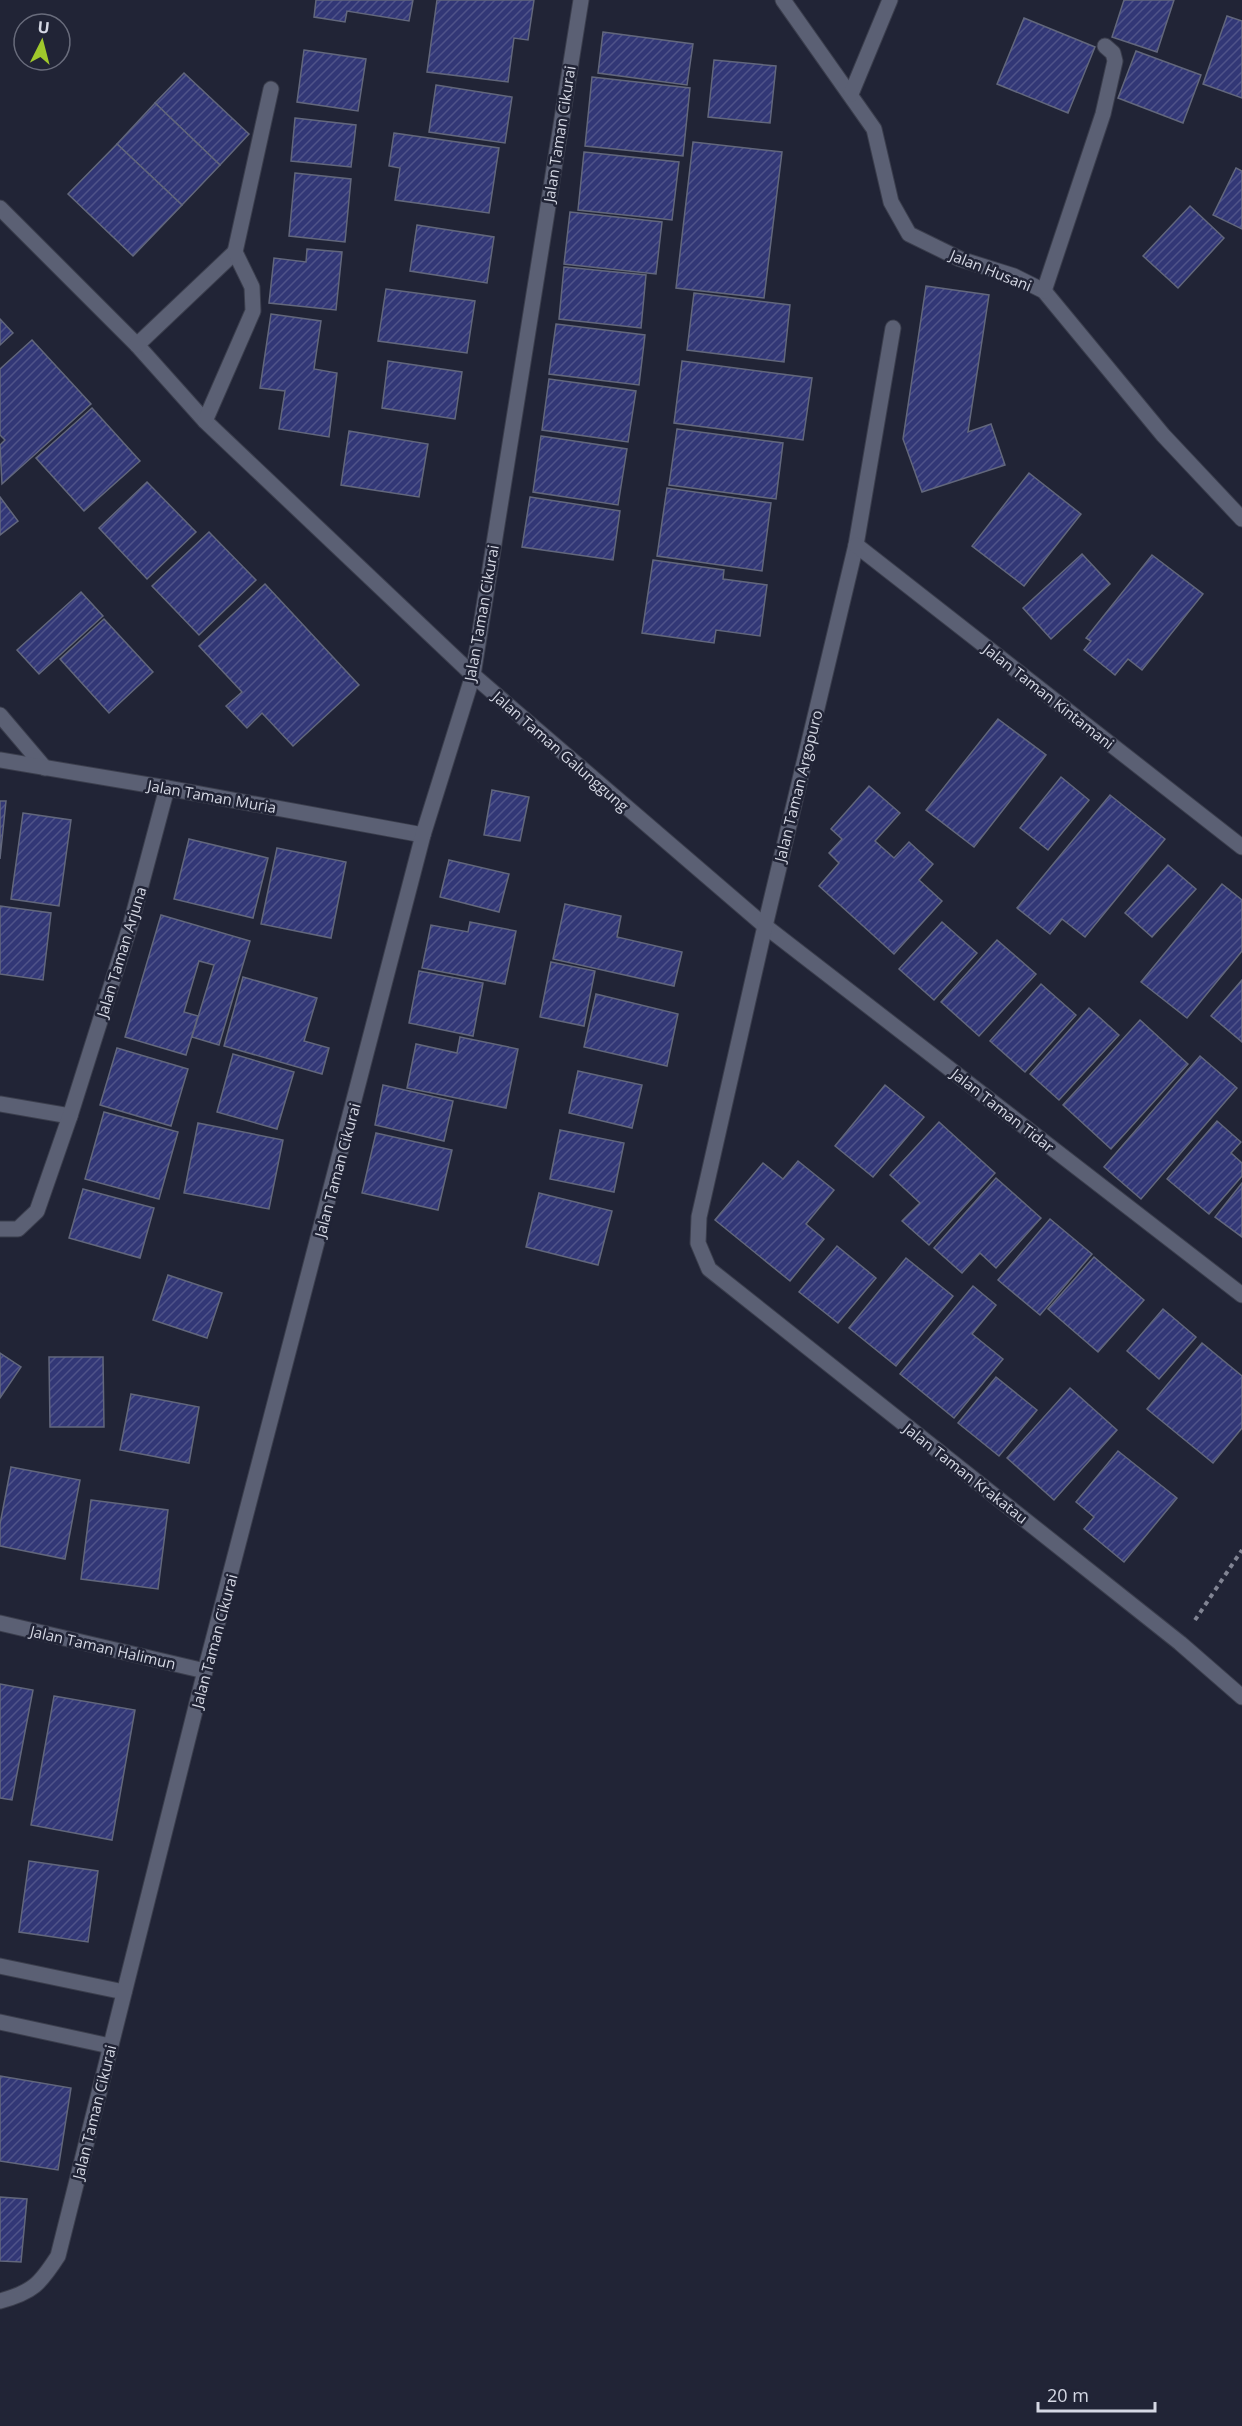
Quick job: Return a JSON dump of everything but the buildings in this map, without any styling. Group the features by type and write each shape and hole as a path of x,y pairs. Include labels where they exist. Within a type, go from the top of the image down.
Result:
{"street":[{"name":"Jalan Taman Cikurai","path":"0,2301 18,2296 40,2283 58,2256 206,1671 423,835 472,675 581,0"},
{"name":"Jalan Husani","path":"783,0 874,129 891,202 909,234 960,259 1014,276 1044,291 1163,435 1242,519"},
{"path":"851,94 890,0"},
{"path":"1044,291 1108,92 1115,61 1113,53 1105,46"},
{"path":"137,345 235,252 271,89"},
{"name":"Jalan Taman Galunggung","path":"0,208 137,345 205,421 472,675 765,926"},
{"path":"205,421 253,310 252,287 235,252"},
{"name":"Jalan Taman Argopuro","path":"698,1243 699,1217 765,926 856,545 893,328"},
{"name":"Jalan Taman Kintamani","path":"856,545 1242,847"},
{"path":"0,715 45,768"},
{"name":"Jalan Taman Muria","path":"0,760 423,835"},
{"name":"Jalan Taman Arjuna","path":"0,1229 18,1229 38,1211 131,923 167,788"},
{"name":"Jalan Taman Tidar","path":"765,926 1242,1295"},
{"path":"0,1104 70,1116"},
{"name":"Jalan Taman Krakatau","path":"698,1243 709,1269 1180,1643 1242,1697"},
{"name":"Jalan Taman Halimun","path":"0,1623 206,1671"},
{"path":"0,1966 124,1992"},
{"path":"0,2022 110,2046"}],"path":[{"path":"1180,1643 1242,1550"}]}
